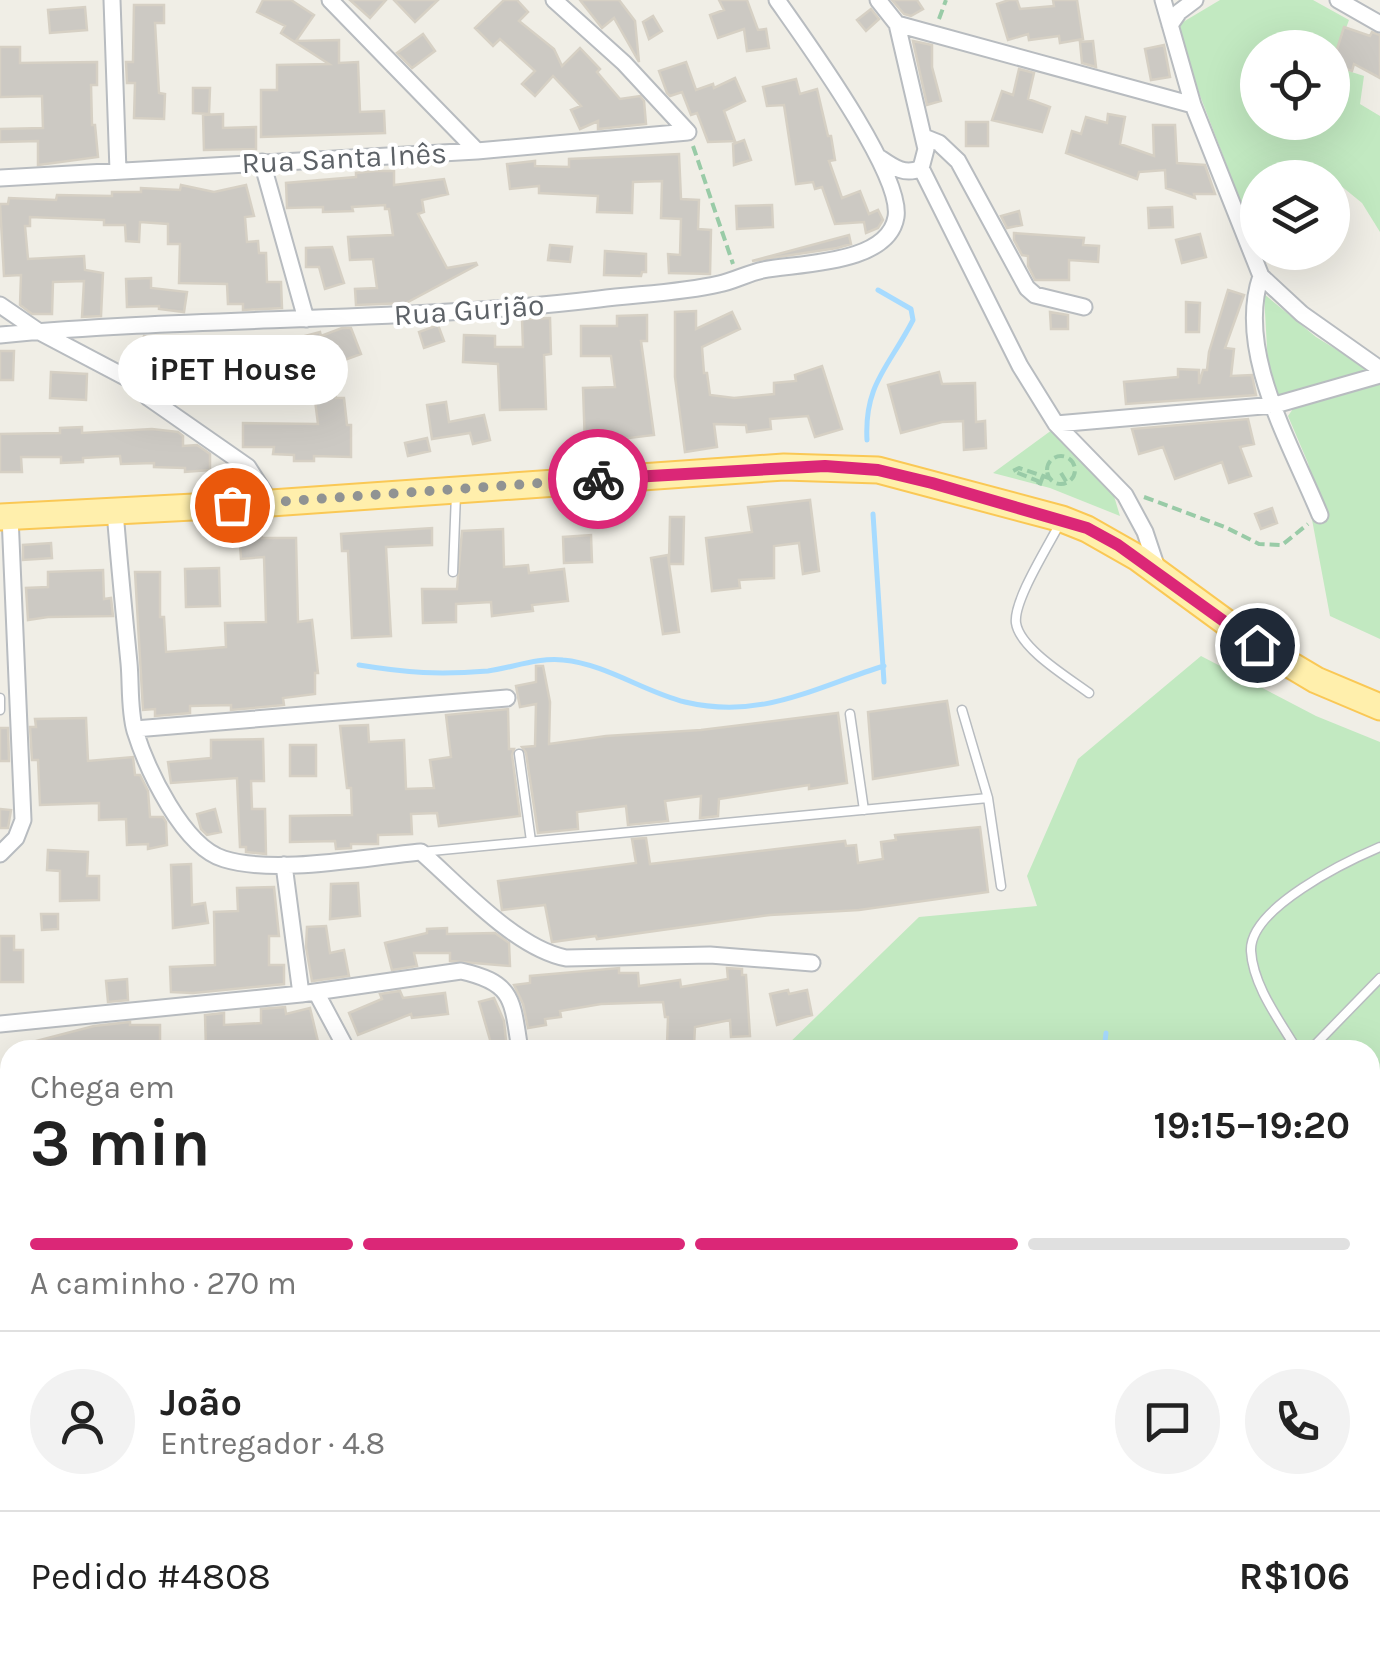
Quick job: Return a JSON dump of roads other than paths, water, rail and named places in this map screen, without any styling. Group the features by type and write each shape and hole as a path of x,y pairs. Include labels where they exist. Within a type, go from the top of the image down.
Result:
{"main road":[{"path":"5,516 271,503 825,466 889,472 1062,519 1118,545 1257,645 1316,680 1380,707"}],"street":[{"path":"112,0 118,171"},
{"path":"330,0 477,151"},
{"name":"Rua Santa Inês","path":"0,178 477,151 688,132 635,74 554,0"},
{"path":"777,0 879,157 898,170 915,171 921,168 927,154 924,137 896,24 878,0"},
{"path":"1164,0 1193,105 1261,276 1302,314 1380,372"},
{"path":"1170,25 1194,0"},
{"path":"1338,0 1380,24"},
{"path":"896,24 1193,105"},
{"path":"924,137 938,143 958,161 1027,288 1035,295 1084,307"},
{"name":"Rua Gurjão","path":"0,335 518,308 720,284 761,270 814,266 864,250 883,239 892,228 896,198 879,157"},
{"path":"262,162 306,319"},
{"path":"921,168 1020,366 1056,424 1124,495 1146,532 1158,573"},
{"path":"1261,276 1254,296 1252,335 1256,356 1320,515"},
{"path":"0,305 38,331 129,379 149,398 248,468 271,503"},
{"path":"1056,424 1275,405 1380,372"},
{"path":"115,511 135,730 172,812 186,832 219,858 284,865 421,852 496,918 547,954 566,958 710,955 812,962"},
{"path":"0,854 16,838 22,820 5,516"},
{"path":"135,730 508,698"},
{"path":"284,865 308,992 339,1040"},
{"path":"0,1024 308,992 461,971 501,985 512,1006 518,1040"}],"lane":[{"path":"453,572 456,490"},
{"path":"1062,519 1020,601 1016,624 1030,648 1089,693"},
{"path":"0,698 0,710"},
{"path":"962,710 988,798 1001,886"},
{"path":"850,714 864,810"},
{"path":"519,754 532,841"},
{"path":"421,852 988,798"},
{"path":"1291,1040 1268,1001 1250,946 1256,933 1310,880 1380,847"},
{"path":"1320,1040 1380,978"}],"waterway":[{"path":"867,440 874,390 913,320 911,309 878,290"},
{"path":"873,514 884,682"},
{"path":"359,665 454,673 563,660 594,667 685,702 712,707 786,699 884,666"},
{"path":"1105,1040 1106,1033"}],"place":[{"name":"iPET House","path":"232,505"}]}
